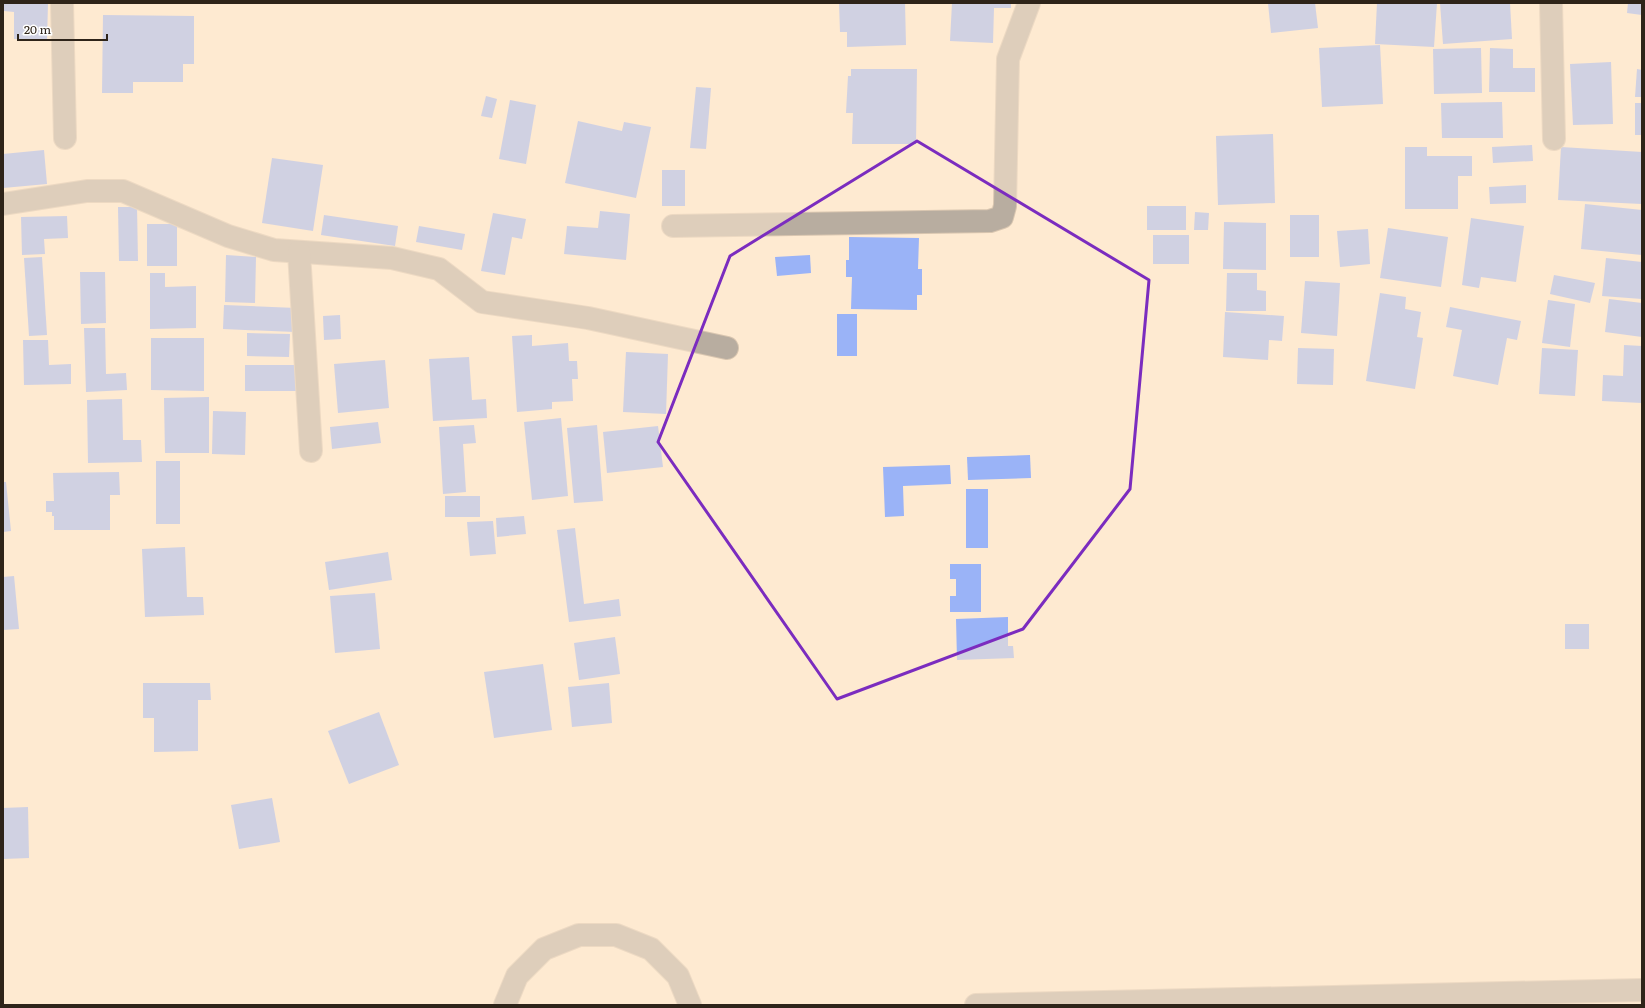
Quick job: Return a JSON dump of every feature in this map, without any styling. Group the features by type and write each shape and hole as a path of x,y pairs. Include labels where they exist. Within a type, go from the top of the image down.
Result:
{"street":[{"path":"62,3 66,138"},
{"path":"673,226 990,221 1002,217 1005,206 1008,59 1029,3"},
{"path":"1551,3 1554,139"},
{"path":"3,204 87,191 123,191 228,236 274,250 392,258 439,269 482,302 588,318 727,348"},
{"path":"299,252 311,451"},
{"path":"505,1005 517,976 544,949 579,934 616,934 651,949 678,976 690,1005"},
{"path":"976,1005 1450,1000 1642,990"}],"highlighted area":[{"path":"917,141 1149,280 1130,489 1023,629 837,699 658,442 730,256"}],"building":[{"path":"4,3 48,3 47,40 14,39 14,12 4,11"},
{"path":"839,3 905,3 906,45 847,47 847,32 840,32"},
{"path":"952,3 1011,3 1011,8 994,8 993,43 950,41"},
{"path":"1268,3 1315,3 1318,28 1271,33"},
{"path":"1377,3 1437,3 1434,47 1375,44"},
{"path":"1440,3 1510,3 1512,39 1443,44"},
{"path":"1628,3 1642,3 1642,15 1627,13"},
{"path":"103,15 194,16 194,64 183,64 183,82 133,82 133,93 102,93"},
{"path":"1380,45 1383,104 1322,107 1319,48"},
{"path":"1481,48 1482,93 1434,94 1433,49"},
{"path":"1490,48 1513,49 1513,68 1535,68 1535,92 1489,92"},
{"path":"1611,62 1613,124 1573,125 1570,64"},
{"path":"851,69 917,69 916,144 852,144 853,113 846,113 848,76 851,76"},
{"path":"1637,69 1642,70 1642,97 1635,97"},
{"path":"696,87 711,88 706,149 690,148"},
{"path":"486,96 497,99 492,118 481,116"},
{"path":"510,100 536,105 526,164 499,159"},
{"path":"1502,102 1503,138 1442,138 1441,103"},
{"path":"1635,103 1642,103 1642,135 1635,135"},
{"path":"578,121 622,131 624,122 651,127 636,198 565,183"},
{"path":"1273,134 1275,203 1218,205 1216,136"},
{"path":"1532,145 1533,161 1493,163 1492,147"},
{"path":"1405,147 1427,147 1427,156 1472,156 1472,176 1458,176 1458,209 1405,209"},
{"path":"1561,147 1642,152 1642,204 1558,200"},
{"path":"44,150 47,184 3,188 3,154"},
{"path":"272,158 323,165 313,231 262,223"},
{"path":"662,170 685,170 685,206 662,206"},
{"path":"1526,185 1526,203 1490,204 1489,187"},
{"path":"1585,204 1642,210 1642,255 1581,249"},
{"path":"1147,206 1186,206 1186,230 1147,230"},
{"path":"118,207 137,207 138,261 119,261"},
{"path":"600,211 630,214 626,260 564,254 567,226 598,228"},
{"path":"1195,212 1209,213 1208,230 1194,230"},
{"path":"493,213 526,219 522,239 512,237 505,275 481,271"},
{"path":"324,215 398,226 395,246 321,235"},
{"path":"1290,215 1319,215 1319,257 1290,257"},
{"path":"67,216 68,238 44,239 45,254 22,255 21,217"},
{"path":"1471,218 1524,226 1516,282 1481,277 1479,288 1462,285"},
{"path":"1224,222 1266,223 1266,270 1223,269"},
{"path":"147,224 177,224 177,266 147,266"},
{"path":"419,226 465,234 462,250 416,242"},
{"path":"1388,228 1448,237 1441,287 1380,278"},
{"path":"1368,229 1370,264 1340,267 1337,231"},
{"path":"1153,235 1189,235 1189,264 1153,264"},
{"path":"849,237 919,238 918,269 922,269 922,295 917,295 917,310 851,309 852,277 846,277 846,260 849,260"},
{"path":"226,255 256,257 255,303 225,302"},
{"path":"810,255 811,273 777,276 775,257"},
{"path":"42,257 47,335 29,336 24,258"},
{"path":"1606,258 1642,262 1642,299 1602,296"},
{"path":"80,272 105,272 106,323 81,324"},
{"path":"150,273 165,273 165,287 196,286 196,328 150,329"},
{"path":"1227,273 1257,273 1257,290 1266,291 1266,311 1226,311"},
{"path":"1554,275 1595,283 1590,303 1550,294"},
{"path":"1305,281 1340,283 1337,336 1301,333"},
{"path":"1380,293 1406,297 1405,309 1421,312 1417,337 1423,338 1415,389 1366,381"},
{"path":"1609,299 1642,303 1642,337 1605,332"},
{"path":"1548,300 1575,304 1570,347 1542,343"},
{"path":"224,305 296,308 295,332 223,329"},
{"path":"1450,307 1521,321 1517,340 1507,338 1498,385 1453,376 1462,330 1446,327"},
{"path":"1225,312 1284,316 1282,341 1269,340 1268,360 1223,357"},
{"path":"837,314 857,314 857,356 837,356"},
{"path":"340,315 341,339 324,340 323,316"},
{"path":"84,328 105,328 106,374 126,373 127,390 86,392"},
{"path":"247,333 290,334 289,357 247,356"},
{"path":"532,335 532,346 568,343 569,361 577,361 578,379 572,379 573,401 552,402 552,409 517,412 512,336"},
{"path":"151,338 204,338 204,391 151,390"},
{"path":"23,340 48,340 49,365 71,364 71,384 24,385"},
{"path":"1624,345 1642,346 1642,403 1602,401 1603,375 1623,376"},
{"path":"1298,348 1334,349 1333,385 1297,384"},
{"path":"1542,348 1578,350 1575,396 1539,394"},
{"path":"626,352 668,354 666,414 623,412"},
{"path":"469,357 472,400 486,399 487,418 433,421 429,359"},
{"path":"385,360 389,408 338,413 334,364"},
{"path":"245,365 297,365 297,391 245,391"},
{"path":"209,397 209,453 165,453 164,398"},
{"path":"122,399 123,440 141,440 142,462 88,463 87,400"},
{"path":"213,411 246,412 245,455 212,454"},
{"path":"561,418 568,496 532,500 524,422"},
{"path":"378,422 381,443 332,449 330,427"},
{"path":"474,425 476,443 463,444 466,492 443,494 439,427"},
{"path":"597,425 603,501 574,503 567,428"},
{"path":"658,426 663,467 607,473 603,432"},
{"path":"1030,455 1031,478 968,480 967,457"},
{"path":"156,461 180,461 180,524 156,524"},
{"path":"950,465 951,484 903,486 904,516 885,517 883,467"},
{"path":"119,472 120,495 110,495 110,530 54,530 54,516 52,516 52,512 46,512 46,501 54,501 53,473"},
{"path":"3,482 6,482 11,531 3,532"},
{"path":"966,489 988,489 988,548 966,548"},
{"path":"445,496 480,496 480,517 445,517"},
{"path":"524,516 526,534 497,537 496,518"},
{"path":"493,521 496,554 470,556 467,522"},
{"path":"575,528 584,604 619,599 621,616 569,622 557,530"},
{"path":"185,547 187,597 203,597 204,615 145,617 142,549"},
{"path":"388,552 392,580 329,590 325,562"},
{"path":"950,564 981,564 981,612 950,612 950,596 956,596 956,579 950,579"},
{"path":"14,576 19,629 3,630 3,577"},
{"path":"375,593 380,649 335,653 330,596"},
{"path":"1008,617 1008,646 1013,646 1014,658 957,660 956,619"},
{"path":"1565,624 1589,624 1589,649 1565,649"},
{"path":"615,637 620,674 579,680 574,643"},
{"path":"543,664 552,730 494,738 484,672"},
{"path":"143,683 210,683 211,700 198,700 198,751 154,752 154,718 143,718"},
{"path":"609,683 612,723 572,727 568,687"},
{"path":"379,712 399,765 349,784 328,731"},
{"path":"272,798 280,842 239,849 231,805"},
{"path":"28,807 29,858 3,859 3,808"}]}
